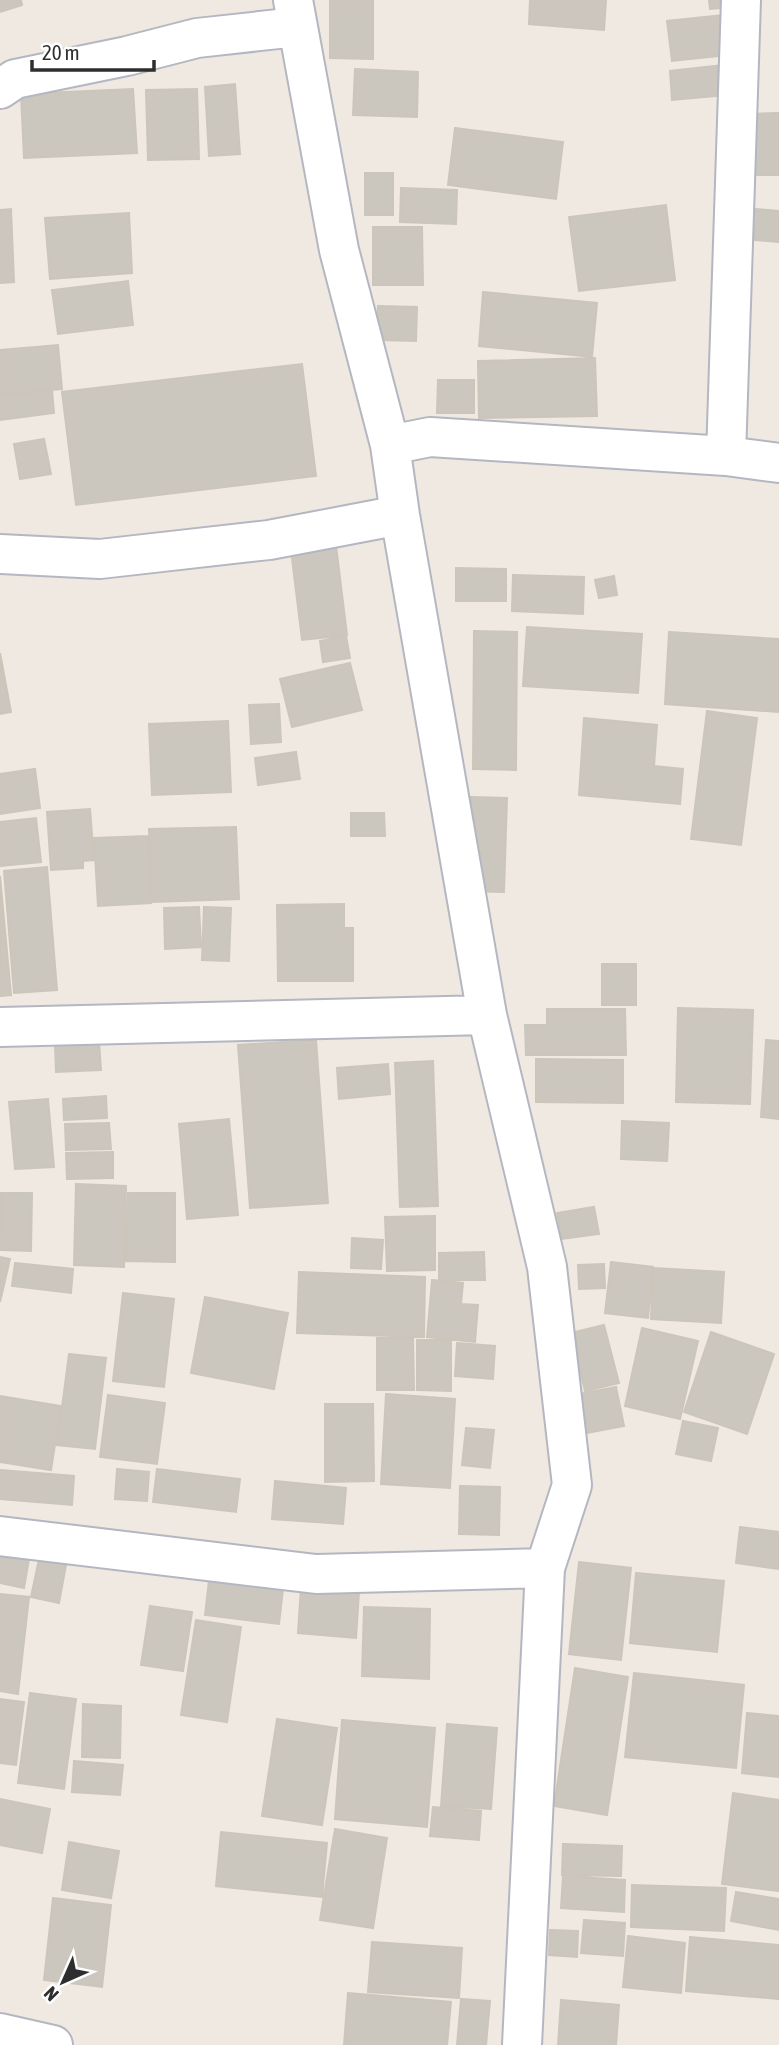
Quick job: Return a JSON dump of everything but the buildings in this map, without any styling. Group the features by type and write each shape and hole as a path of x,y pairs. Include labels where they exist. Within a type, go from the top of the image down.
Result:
{"street":[{"path":"726,456 741,0"},
{"path":"0,89 15,79 127,56 295,13 339,250 390,445 487,1014 547,1266 572,1485 545,1568 523,2045"},
{"path":"390,445 430,437 726,456 779,463"},
{"path":"0,554 100,559 269,540 400,515"},
{"path":"0,1027 487,1014"},
{"path":"0,1536 316,1574 545,1568"},
{"path":"0,2033 53,2045"}]}
